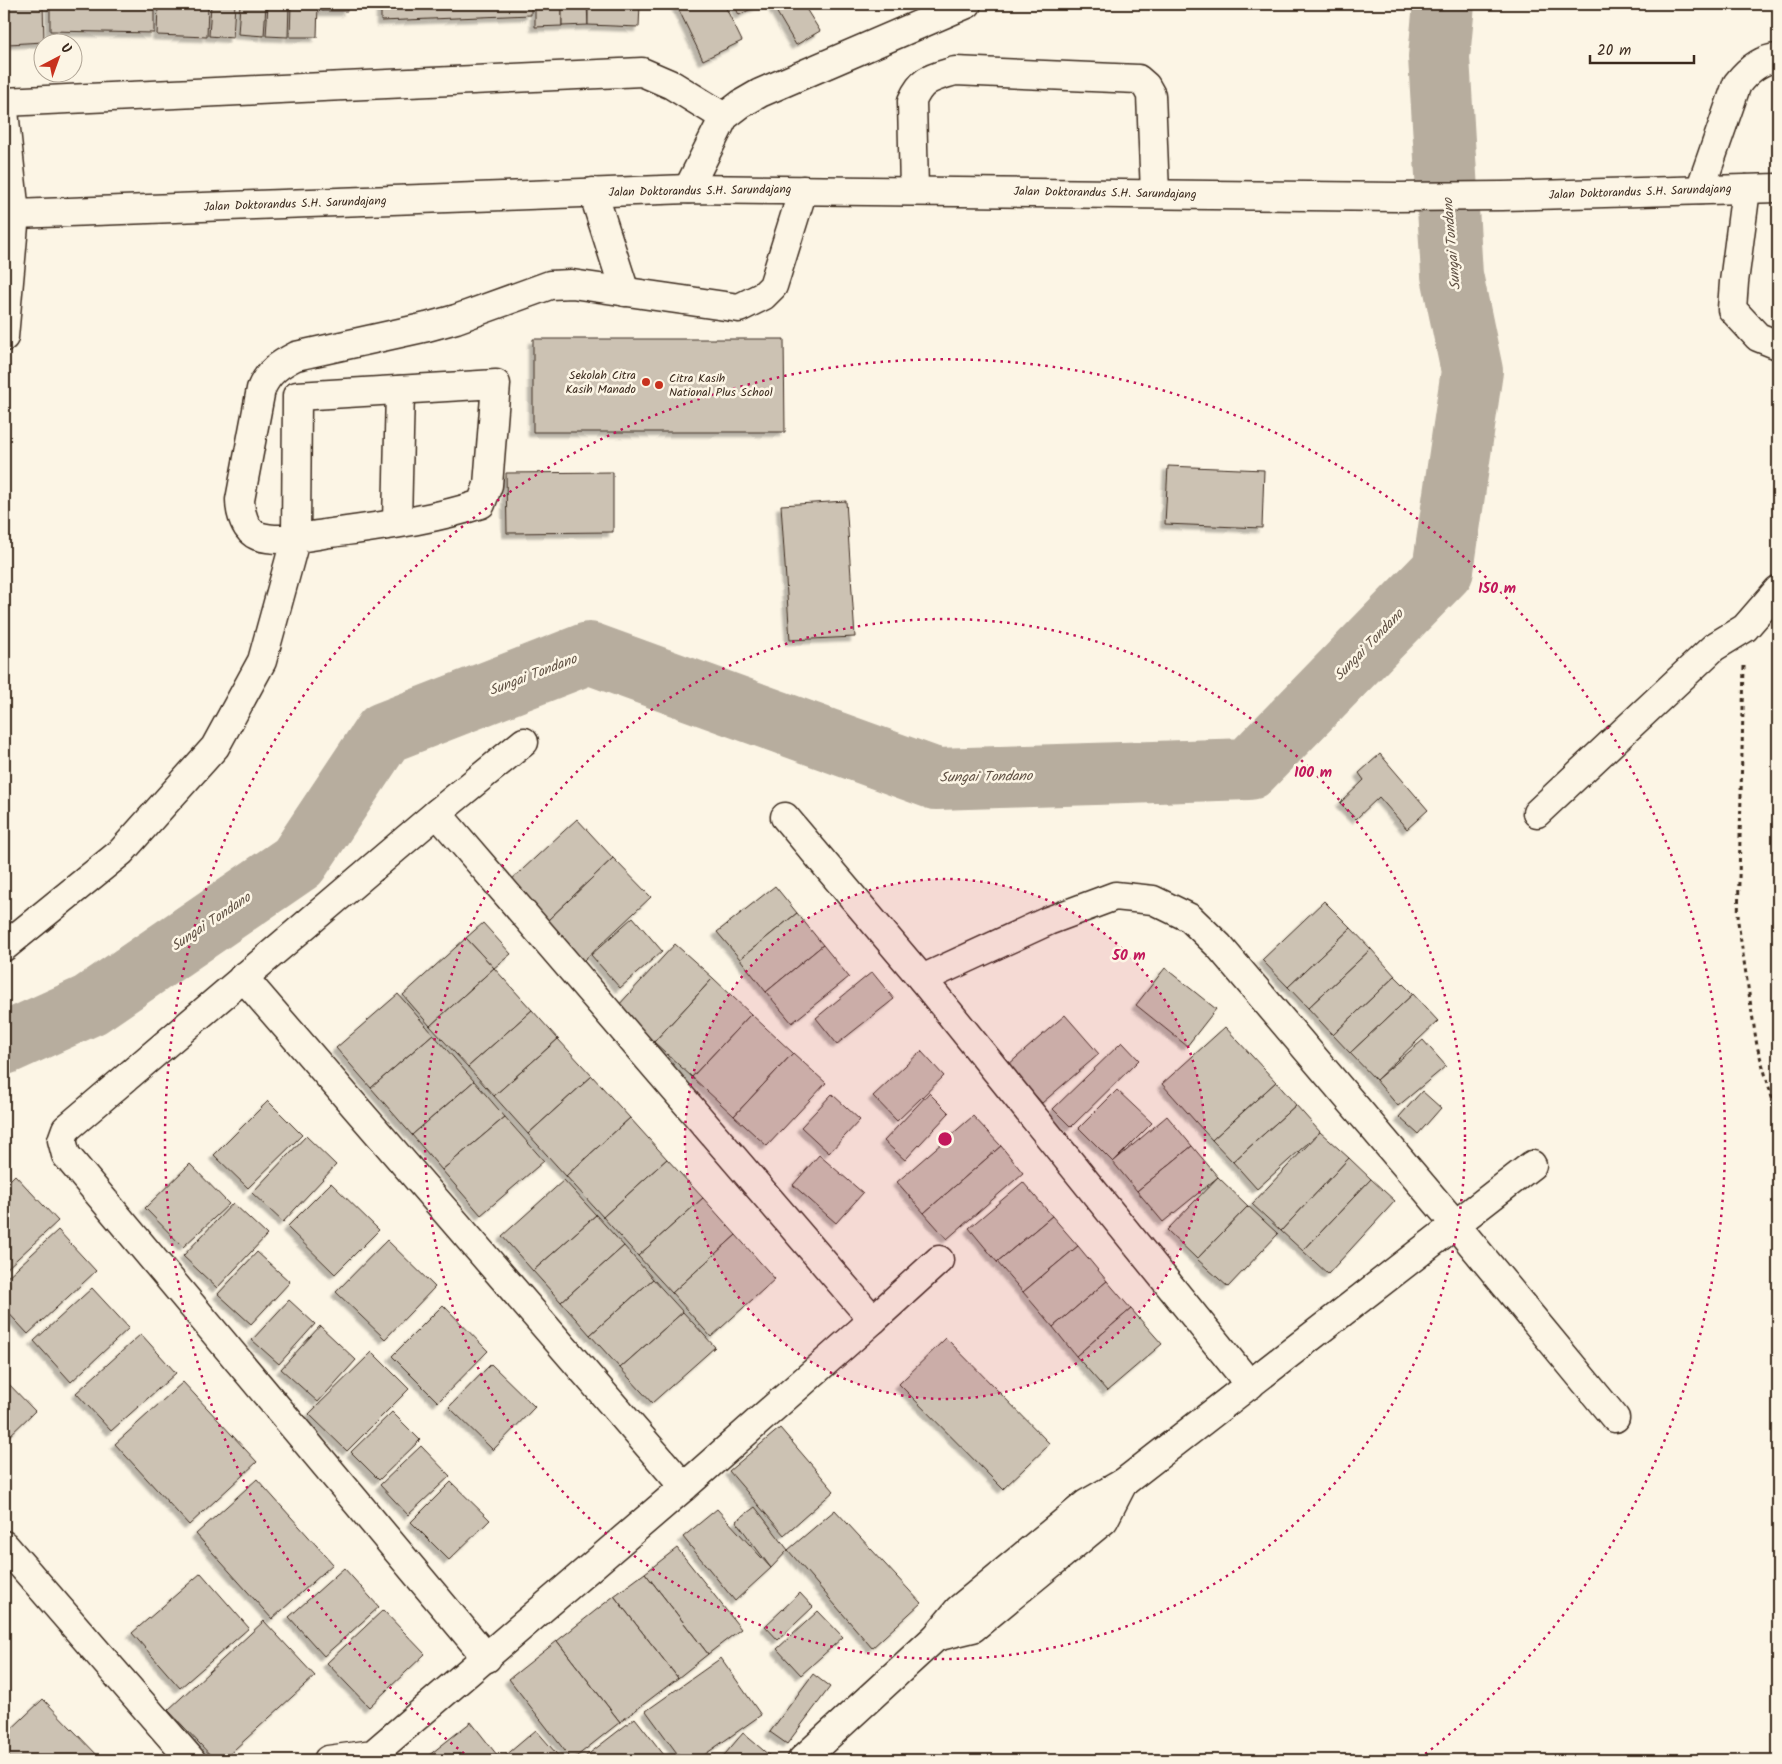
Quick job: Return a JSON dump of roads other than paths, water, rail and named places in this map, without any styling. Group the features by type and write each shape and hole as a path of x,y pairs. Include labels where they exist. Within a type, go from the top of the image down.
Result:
{"main road":[{"path":"688,189 724,117 741,104 760,93 967,4"},
{"path":"1700,190 1737,84 1747,71 1771,58 1778,58"},
{"path":"914,190 912,101 922,84 931,78 955,71 1138,79 1146,86 1151,95 1155,194"},
{"path":"4,102 642,72 672,85 724,117"},
{"path":"4,110 9,214 4,337"},
{"name":"Jalan Doktorandus S.H. Sarundajang","path":"9,214 688,189 1502,196 1778,188"},
{"path":"1746,189 1732,309 1758,337 1778,345"},
{"path":"4,947 121,852 215,747 262,661 296,537 298,396 496,384 488,485 481,504 458,511 397,523 296,537 271,538 256,535 246,525 240,508 240,493 261,389 268,376 281,364 296,356 427,328 550,285 572,284 739,308 763,296 773,286 803,190"},
{"path":"593,192 625,292"},
{"path":"397,523 400,390"},
{"path":"1537,813 1714,647 1745,628 1778,590"},
{"path":"487,1658 66,1155 62,1140 66,1129 437,813 524,742"},
{"path":"437,813 873,1320"},
{"path":"785,817 922,979 1250,1385"},
{"path":"922,979 1048,921 1115,896 1153,900 1190,918 1219,946 1455,1224 1615,1418"},
{"path":"243,977 684,1487"},
{"path":"802,1760 936,1637 973,1628 1104,1520 1122,1483 1532,1165"},
{"path":"328,1760 372,1757 684,1487 938,1260"},
{"path":"4,1545 191,1760"}],"waterway":[{"name":"Sungai Tondano","path":"4,1044 90,1005 298,862 384,733 589,653 936,779 1249,769 1443,570 1472,371 1452,275 1439,57 1444,4"}],"place":[{"name":"Sekolah Citra Kasih Manado","path":"646,382"},
{"name":"Citra Kasih National Plus School","path":"659,385"}]}
